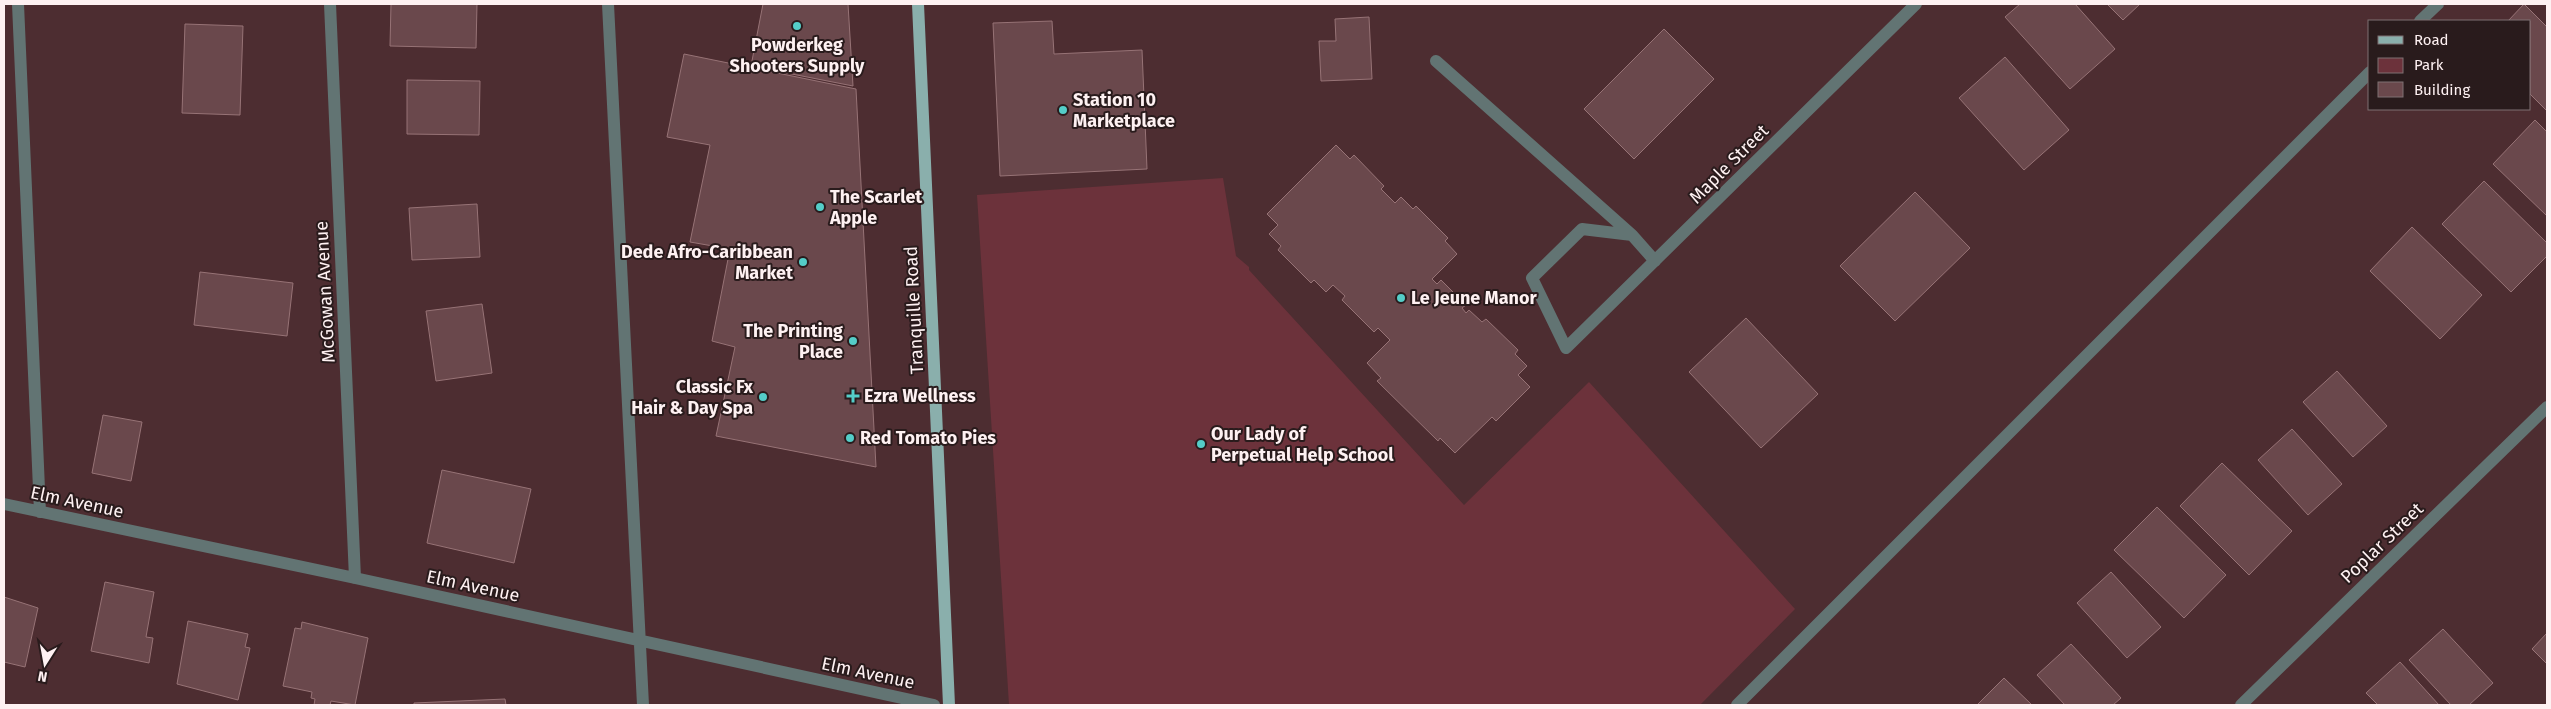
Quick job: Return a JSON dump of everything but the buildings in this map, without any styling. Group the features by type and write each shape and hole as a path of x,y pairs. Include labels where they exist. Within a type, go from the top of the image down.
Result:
{"main road":[{"name":"Tranquille Road","path":"918,4 948,705"}],"street":[{"path":"18,4 40,512"},
{"name":"McGowan Avenue","path":"330,4 356,578"},
{"path":"608,4 643,705"},
{"name":"Maple Street","path":"1632,235 1582,229 1532,278 1566,348 1916,4"},
{"path":"2421,20 2438,4"},
{"path":"1436,62 1632,235 1655,261"},
{"path":"1736,705 2368,74"},
{"name":"Poplar Street","path":"2242,705 2547,407"},
{"name":"Elm Avenue","path":"4,504 356,578 934,705"}],"green space":[{"name":"Our Lady of Perpetual Help School","path":"1223,178 1236,256 1249,267 1249,270 1464,505 1589,382 1795,609 1700,705 1009,705 977,195"}],"place":[{"name":"Powderkeg Shooters Supply","path":"797,26"},
{"name":"Station 10 Marketplace","path":"1063,110"},
{"name":"The Scarlet Apple","path":"820,207"},
{"name":"Dede Afro-Caribbean Market","path":"803,262"},
{"name":"Le Jeune Manor","path":"1401,298"},
{"name":"The Printing Place","path":"853,341"},
{"name":"Ezra Wellness","path":"853,396"},
{"name":"Classic Fx Hair & Day Spa","path":"763,397"},
{"name":"Red Tomato Pies","path":"850,438"},
{"name":"Our Lady of Perpetual Help School","path":"1201,444"}]}
